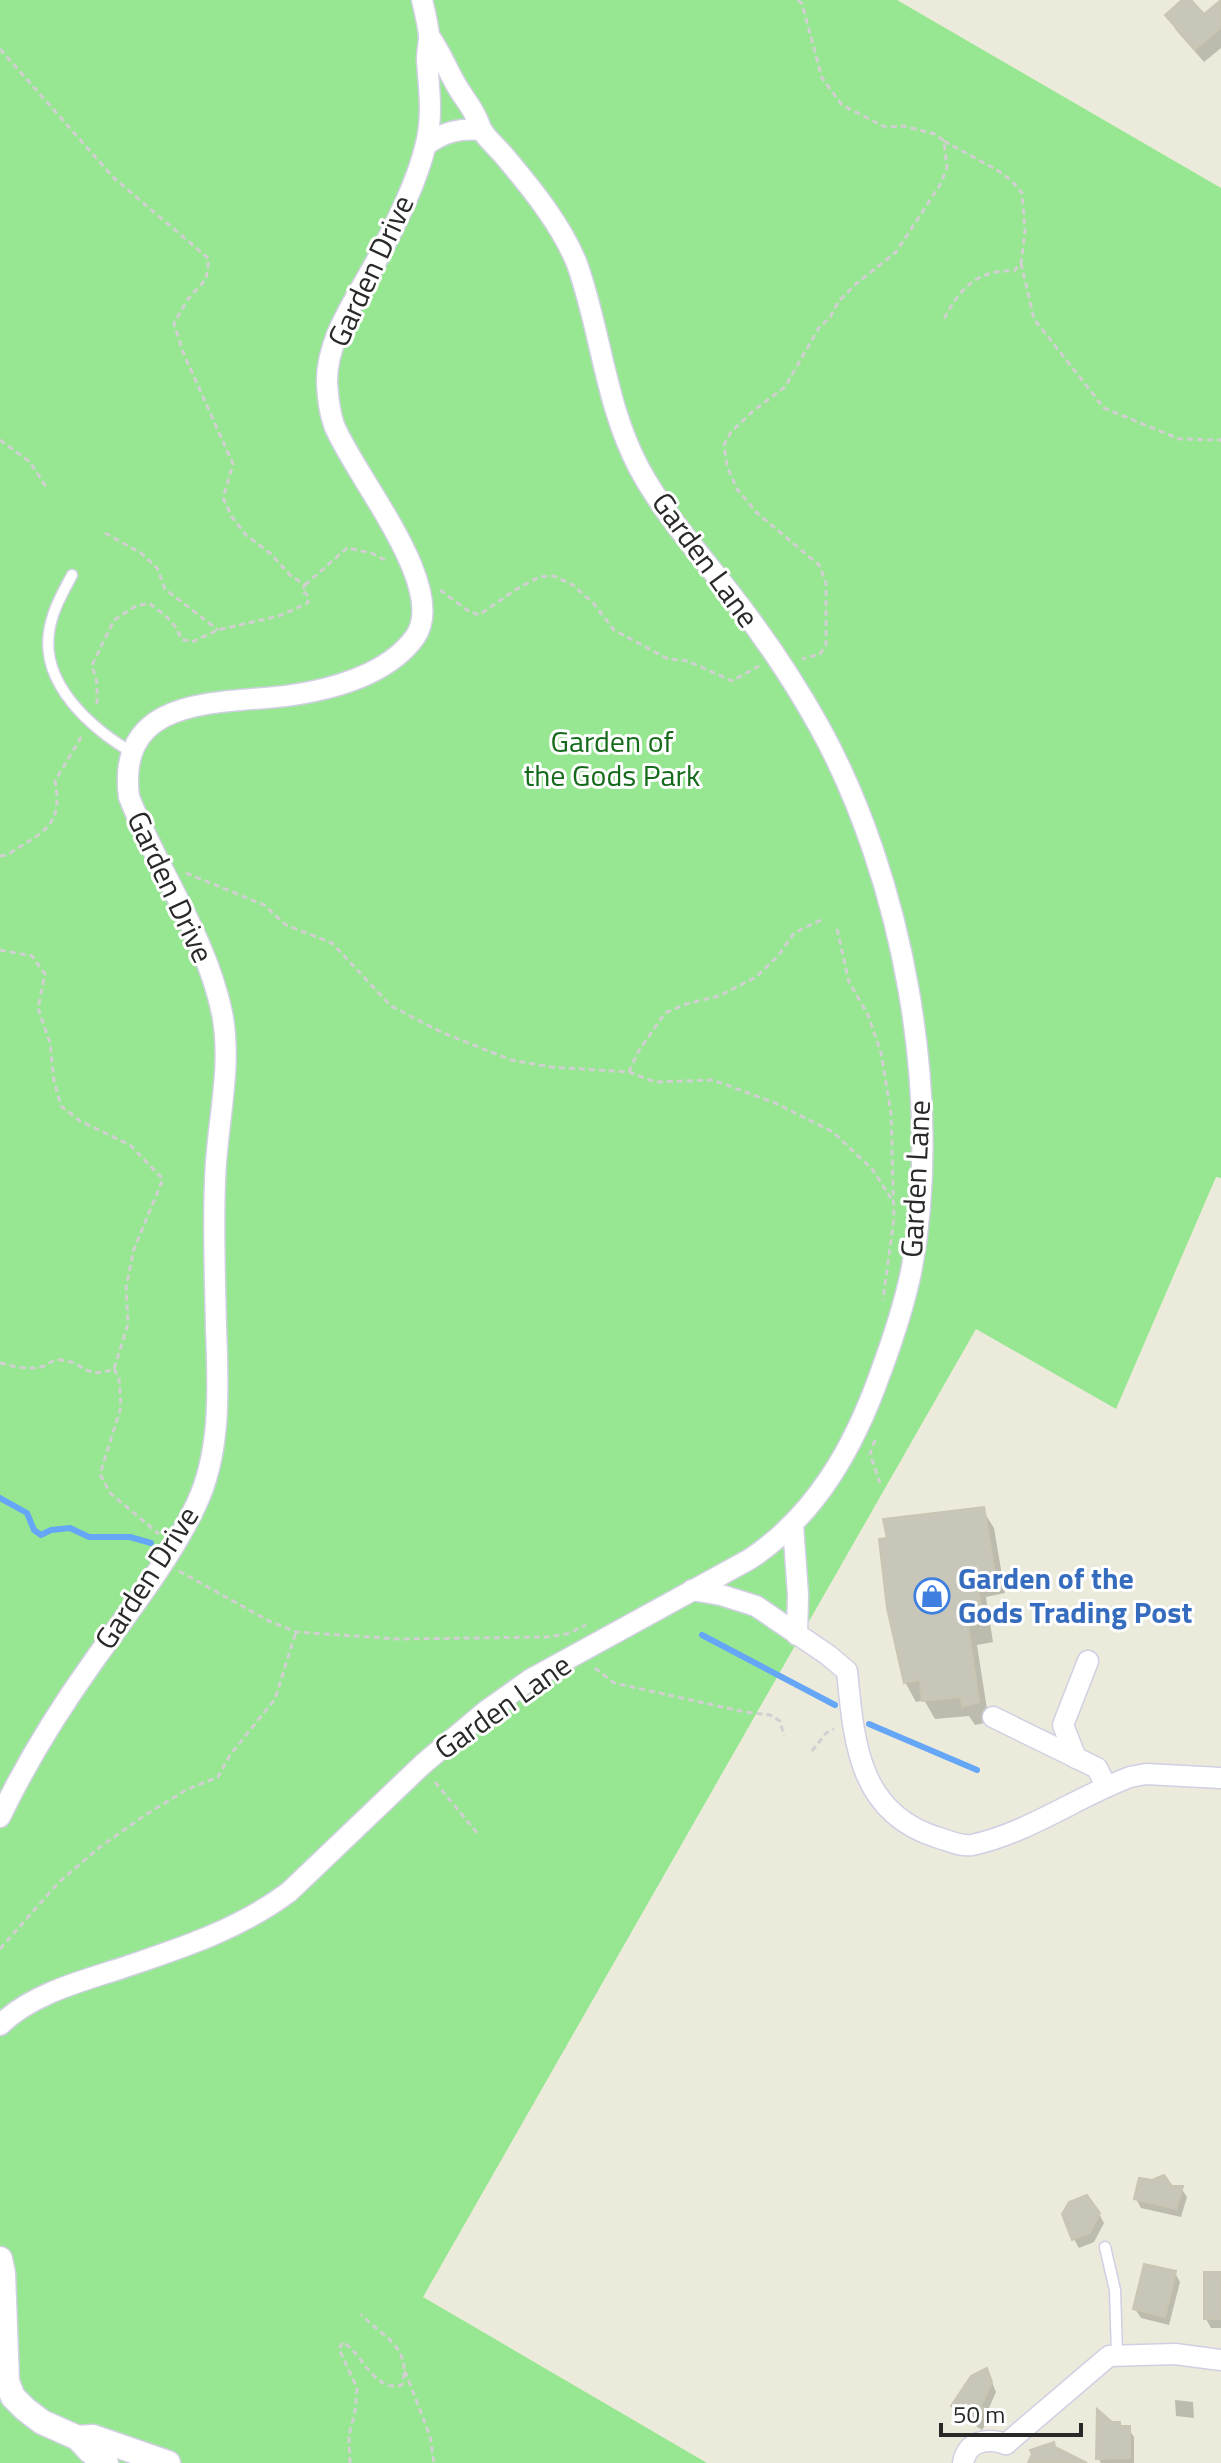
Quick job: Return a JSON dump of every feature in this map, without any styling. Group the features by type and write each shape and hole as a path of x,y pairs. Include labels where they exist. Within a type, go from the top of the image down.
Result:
{"street":[{"name":"Garden Drive","path":"0,1817 17,1781 62,1708 173,1548 198,1502 215,1430 218,1396 215,1177 225,1093 222,1014 207,965 129,797 126,776 133,753 145,731 163,717 186,706 288,695 371,673 402,653 417,635 423,612 412,564 334,425 328,402 327,375 331,351 344,320 403,204 426,145 431,116 429,36 422,0"},
{"name":"Garden Lane","path":"1,2024 42,1998 71,1985 212,1937 256,1915 289,1892 423,1764 531,1679 750,1559 793,1525 844,1459 881,1371 912,1269 921,1205 923,1159 919,1066 893,916 868,834 820,729 780,663 640,471 619,424 592,313 575,259 538,199 481,130 476,115 429,36"},
{"path":"426,145 450,131 466,128 481,130"},
{"path":"793,1525 798,1595 797,1635"},
{"path":"692,1590 756,1606 847,1671 851,1721 869,1783 878,1799 926,1834 967,1846 990,1840 1068,1807 1106,1786 1146,1774 1221,1778"},
{"path":"1076,1758 1063,1725 1088,1661"},
{"path":"993,1717 1097,1768 1106,1786"},
{"path":"0,2259 7,2382 13,2397 42,2422 78,2438 106,2463"},
{"path":"963,2463 963,2457 975,2443 991,2439 1008,2453 1109,2356 1175,2354 1221,2360"},
{"path":"78,2438 93,2437 168,2463"}],"lane":[{"path":"72,575 54,611 48,636 52,663 63,690 90,722 109,739 133,753"},
{"path":"1105,2247 1115,2290 1117,2355"}],"path":[{"path":"798,0 802,4 822,78 842,105 885,127 904,126 935,134 997,170 1022,193 1025,231 1021,263 1034,319 1104,408 1179,439 1221,440"},
{"path":"0,49 114,178 209,259 206,279 188,299 174,323 183,352 233,464 223,498 246,535 305,585"},
{"path":"0,856 7,855 50,825 57,812 59,801 55,781 98,703 92,665 114,620 136,606 149,603 170,619 181,639 192,642 218,630 279,616 308,603 308,596 302,590 305,585 347,548 371,553 416,575 479,615 539,577 554,576 573,585 594,604 614,630 668,659 688,661 732,681 763,663 780,663 820,654 826,645 826,583 819,565 757,513 737,489 727,466 724,445 742,422 785,387 820,326 829,319 839,301 896,252 940,185 947,168 944,141"},
{"path":"944,319 963,289 978,277 999,270 1014,271 1021,263"},
{"path":"0,440 30,462 48,490"},
{"path":"105,533 141,553 157,568 165,589 218,630"},
{"path":"167,879 187,872 264,905 286,925 332,943 391,1006 441,1032 511,1060 551,1067 629,1072 655,1082 713,1080 786,1109 833,1132 873,1170 893,1202"},
{"path":"629,1072 638,1052 665,1013 719,996 756,977 778,956 794,933 821,920"},
{"path":"837,929 849,982 868,1015 881,1053 891,1113 891,1252 881,1311"},
{"path":"0,950 32,956 45,974 38,1008 50,1043 54,1081 61,1106 80,1121 130,1145 163,1179 134,1249 126,1287 128,1324 114,1369 119,1378 121,1407 100,1474 110,1493 173,1548 176,1570 269,1621 296,1632 398,1639 547,1637 567,1634 593,1622"},
{"path":"0,1363 23,1368 42,1367 56,1359 72,1361 87,1372 102,1373 114,1369"},
{"path":"878,1429 870,1454 880,1483"},
{"path":"0,1949 58,1883 100,1847 186,1790 218,1777 230,1755 275,1699 296,1632"},
{"path":"567,1634 600,1673 614,1683 770,1715 780,1721 784,1736"},
{"path":"812,1751 826,1733 851,1721"},
{"path":"423,1764 478,1834"},
{"path":"361,2314 374,2329 391,2338 402,2357 430,2436 434,2463"},
{"path":"350,2463 349,2435 357,2388 339,2349 343,2342 352,2347 383,2384 393,2388 402,2385 405,2371"}],"green space":[{"name":"Garden of the Gods Park","path":"0,0 897,0 1221,188 1221,1178 1216,1177 1116,1409 976,1329 423,2297 707,2463 0,2463"}],"building":[{"path":"1182,0 1191,0 1204,14 1221,0 1221,28 1195,49 1165,15"},
{"name":"Garden of the Gods Trading Post","path":"984,1507 995,1574 976,1578 984,1623 968,1626 979,1702 962,1707 961,1697 922,1701 920,1680 904,1683 887,1608 879,1539 887,1538 883,1519"},
{"path":"1164,2175 1172,2186 1183,2186 1176,2209 1134,2199 1139,2178 1152,2180"},
{"path":"1087,2195 1100,2213 1090,2233 1072,2240 1062,2214 1069,2202"},
{"path":"1144,2264 1176,2271 1165,2317 1133,2309"},
{"path":"1204,2272 1221,2272 1221,2319 1204,2319"},
{"path":"987,2368 992,2382 981,2406 985,2409 976,2422 951,2406 971,2376"},
{"path":"1097,2409 1112,2422 1130,2426 1130,2458 1096,2459"},
{"path":"1054,2442 1055,2447 1087,2463 1028,2463 1032,2454 1030,2450"}],"waterway":[{"path":"0,1498 27,1513 34,1530 41,1535 51,1530 70,1528 89,1537 130,1537 151,1543"},
{"path":"702,1635 835,1705"},
{"path":"869,1724 977,1770"}],"place":[{"name":"Garden of the Gods Trading Post","path":"932,1596"}]}
